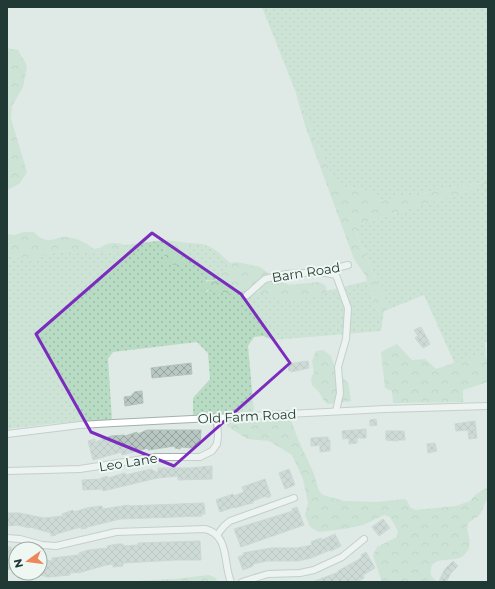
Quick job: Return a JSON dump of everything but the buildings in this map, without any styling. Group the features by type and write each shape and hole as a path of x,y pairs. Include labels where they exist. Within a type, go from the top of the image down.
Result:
{"street":[{"name":"Barn Road","path":"247,295 265,279 286,274 320,272 348,265"},
{"path":"320,272 336,275 348,308 346,339 338,367 340,393 336,411"},
{"name":"Old Farm Road","path":"7,434 95,424 421,407 488,406"},
{"name":"Leo Lane","path":"7,471 80,469 156,457 200,457 212,452 217,444 217,418"},
{"path":"217,535 230,521 294,498"},
{"path":"7,538 20,539 49,546 127,531 199,528 210,530 217,535 223,547 227,571 231,582"},
{"path":"242,582 268,574 300,573 314,570 342,557 364,539"}],"highlighted area":[{"path":"152,233 241,294 290,363 174,466 91,432 36,334"}],"green space":[{"path":"262,7 488,7 488,342 485,342 486,357 476,357 455,364 424,295 389,309 356,232 359,224 474,189 486,183 379,201 371,193 363,189 345,189 335,183 295,90"},
{"path":"7,48 18,50 27,66 23,87 12,106 11,119 27,172 19,184 7,190"},
{"path":"295,90 335,183 345,189 363,189 371,193 379,201 473,184 488,183 474,189 359,224 356,233 389,309 384,311 383,316 379,316 365,275 354,259 305,125"},
{"path":"24,232 34,232 39,237 46,240 52,240 59,237 75,239 94,249 109,243 121,244 125,245 126,254 108,252 89,253 81,250 74,250 49,253 38,258 28,260 7,254 7,234 14,235"},
{"path":"165,240 164,260 182,263 189,243 196,243 212,248 230,263 218,279 211,281 206,280 206,292 211,289 215,289 225,293 262,292 270,297 322,294 327,291 367,281 379,316 383,316 381,331 273,340 263,336 254,337 248,346 254,412 193,415 193,398 210,379 208,353 197,342 113,352 108,359 112,420 57,423 7,429 7,254 17,258 38,258 49,253 81,250 89,253 108,252 126,254 125,245"},
{"path":"165,240 189,243 182,263 175,265 166,263 164,260"},
{"path":"237,262 260,267 279,281 289,285 319,282 325,285 327,291 309,298 285,300 273,298 258,291 244,294 232,294 216,289 202,291 200,287 202,282 217,280 230,263"},
{"path":"397,344 412,360 425,359 436,369 469,358 488,358 488,382 463,390 463,402 393,403 392,391 385,388 381,352"},
{"path":"323,350 331,356 336,371 348,383 351,401 328,404 312,385 311,378 314,372 312,361 316,351"},
{"path":"291,420 314,474 319,491 323,495 344,501 378,502 405,499 410,507 415,510 456,506 470,501 475,495 488,487 488,498 481,512 470,521 467,527 470,543 467,552 459,558 436,562 433,565 431,573 437,582 382,582 373,555 377,547 397,537 398,531 390,517 384,515 363,525 344,529 319,532 310,527 305,515 308,503 303,479 292,455 269,441 247,439 227,426 227,423"},
{"path":"209,575 216,578 217,582 120,582 173,579"}]}
